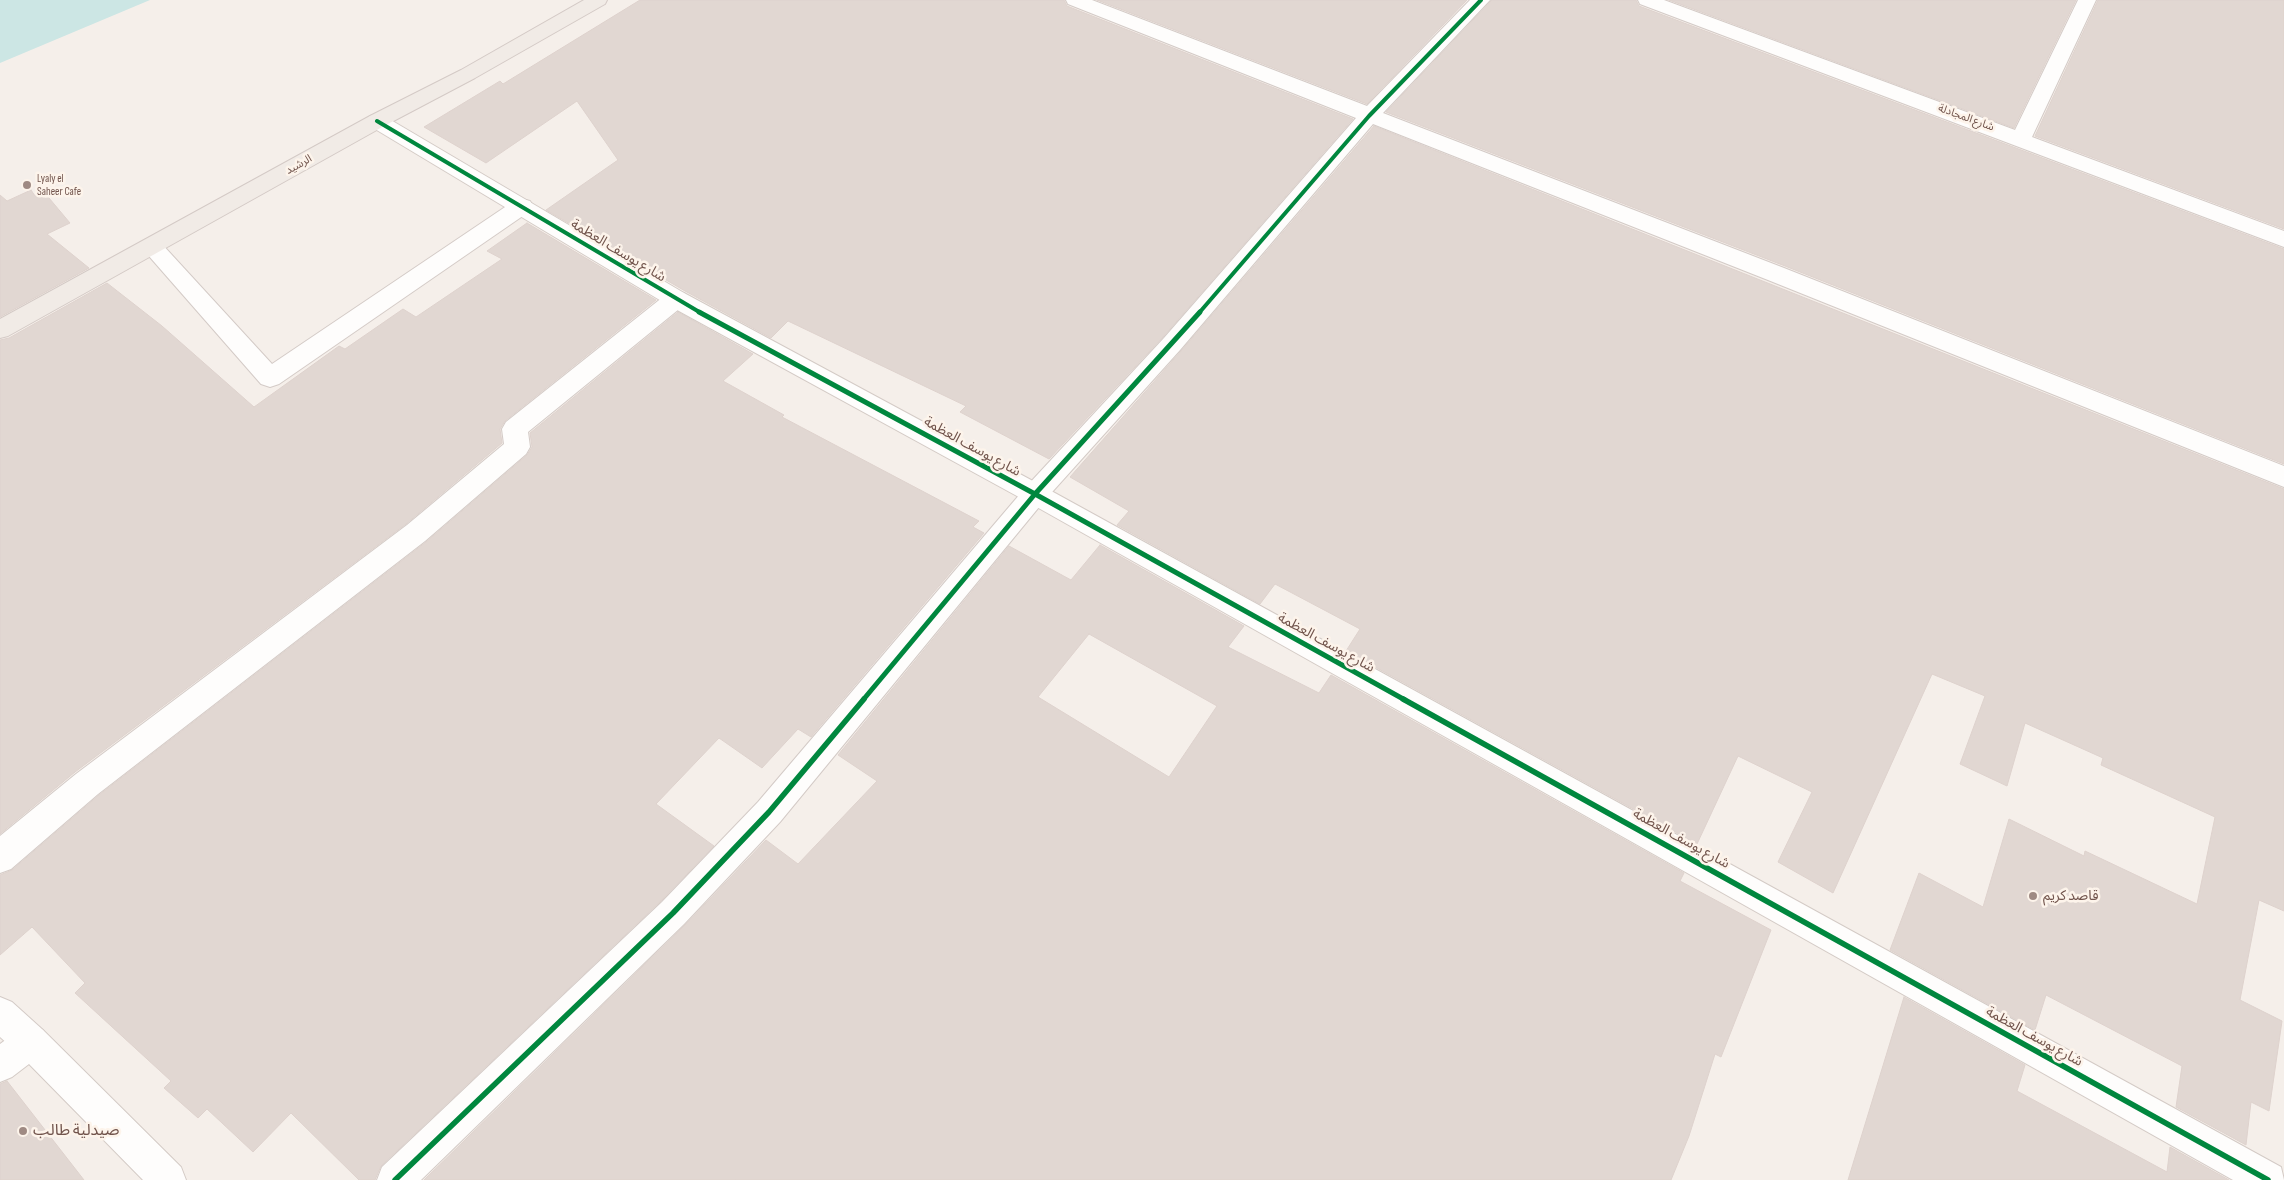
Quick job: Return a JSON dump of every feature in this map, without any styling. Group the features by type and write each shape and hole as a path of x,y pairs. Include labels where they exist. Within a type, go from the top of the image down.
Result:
{"main road":[{"name":"الرشيد","path":"0,330 152,248 377,121 468,74 598,0"}],"street":[{"path":"1075,0 1786,278 2284,477"},
{"path":"395,1180 674,913 768,812 1035,494 1172,344 1369,116 1481,0"},
{"name":"شارع المجادلة","path":"1647,0 2021,138 2210,213 2284,239"},
{"path":"2021,138 2087,0"},
{"name":"شارع يوسف العظمة","path":"377,121 676,299 1035,494 2268,1180"},
{"path":"152,248 270,378 522,206"},
{"path":"0,858 87,784 416,534 517,447 515,429 676,299"},
{"path":"0,1014 31,1042 168,1180"},
{"path":"0,1065 31,1042"}],"water":[{"path":"0,0 150,0 0,63"}],"building":[{"path":"640,0 1064,0 1067,6 1353,119 1163,337 1049,459 960,412 966,406 788,321 771,338 685,291 546,210 618,160 577,101 486,163 424,127 500,81 503,84"},
{"path":"1097,0 1467,0 1367,104"},
{"path":"1492,0 1636,0 1639,6 2284,249 2284,464 1785,266 1386,112"},
{"path":"1669,0 2076,0 2014,128"},
{"path":"2098,0 2284,0 2284,229 2035,136"},
{"path":"1374,126 2284,489 2284,911 2259,900 2240,1000 2282,1021 2269,1111 2251,1102 2246,1145 2176,1107 2182,1066 2046,995 2035,1030 1890,950 1919,873 1983,907 2009,819 2084,856 2085,851 2197,904 2215,817 2101,765 2103,758 2025,723 2007,786 1960,764 1985,696 1932,674 1833,893 1778,862 1812,792 1738,756 1697,844 1346,651 1360,629 1275,584 1260,604 1117,525 1129,511 1070,477"},
{"path":"31,190 35,196 44,192 70,223 47,234 89,268 0,317 0,195 7,201"},
{"path":"527,223 656,300 505,421 500,429 502,443 406,524 75,772 0,834 0,340 9,338 107,283 162,326 254,407 339,346 345,349 403,309 416,317 502,259 487,251"},
{"path":"678,312 753,354 723,381 784,415 782,417 979,521 973,527 984,533 811,737 798,729 762,768 719,738 656,804 714,846 661,901 381,1166 375,1180 359,1180 291,1113 253,1152 207,1109 198,1118 164,1088 171,1081 75,993 85,983 32,927 0,955 0,875 12,870 99,795 426,542 527,455 532,447 530,433"},
{"path":"1100,545 1244,626 1228,647 1319,693 1331,675 1684,873 1680,881 1771,930 1721,1057 1715,1054 1689,1136 1671,1180 424,1180 685,925 766,840 798,864 877,781 838,755 1009,546 1071,580","holes":["1089,634 1217,706 1169,777 1038,697"]},
{"path":"1904,997 2025,1065 2017,1091 2167,1172 2170,1147 2229,1180 1848,1180"},
{"path":"7,1081 84,1180 0,1180 0,1084"}],"cycle path":[{"path":"395,1180 673,913 769,812 1035,494 1172,344 1369,116 1481,0"},
{"path":"377,121 676,299 1035,494 2268,1180"}],"place":[{"name":"Lyaly el Saheer Cafe","path":"27,185"},
{"name":"قاصد كريم","path":"2033,896"},
{"name":"صيدلية طالب","path":"23,1131"}]}
